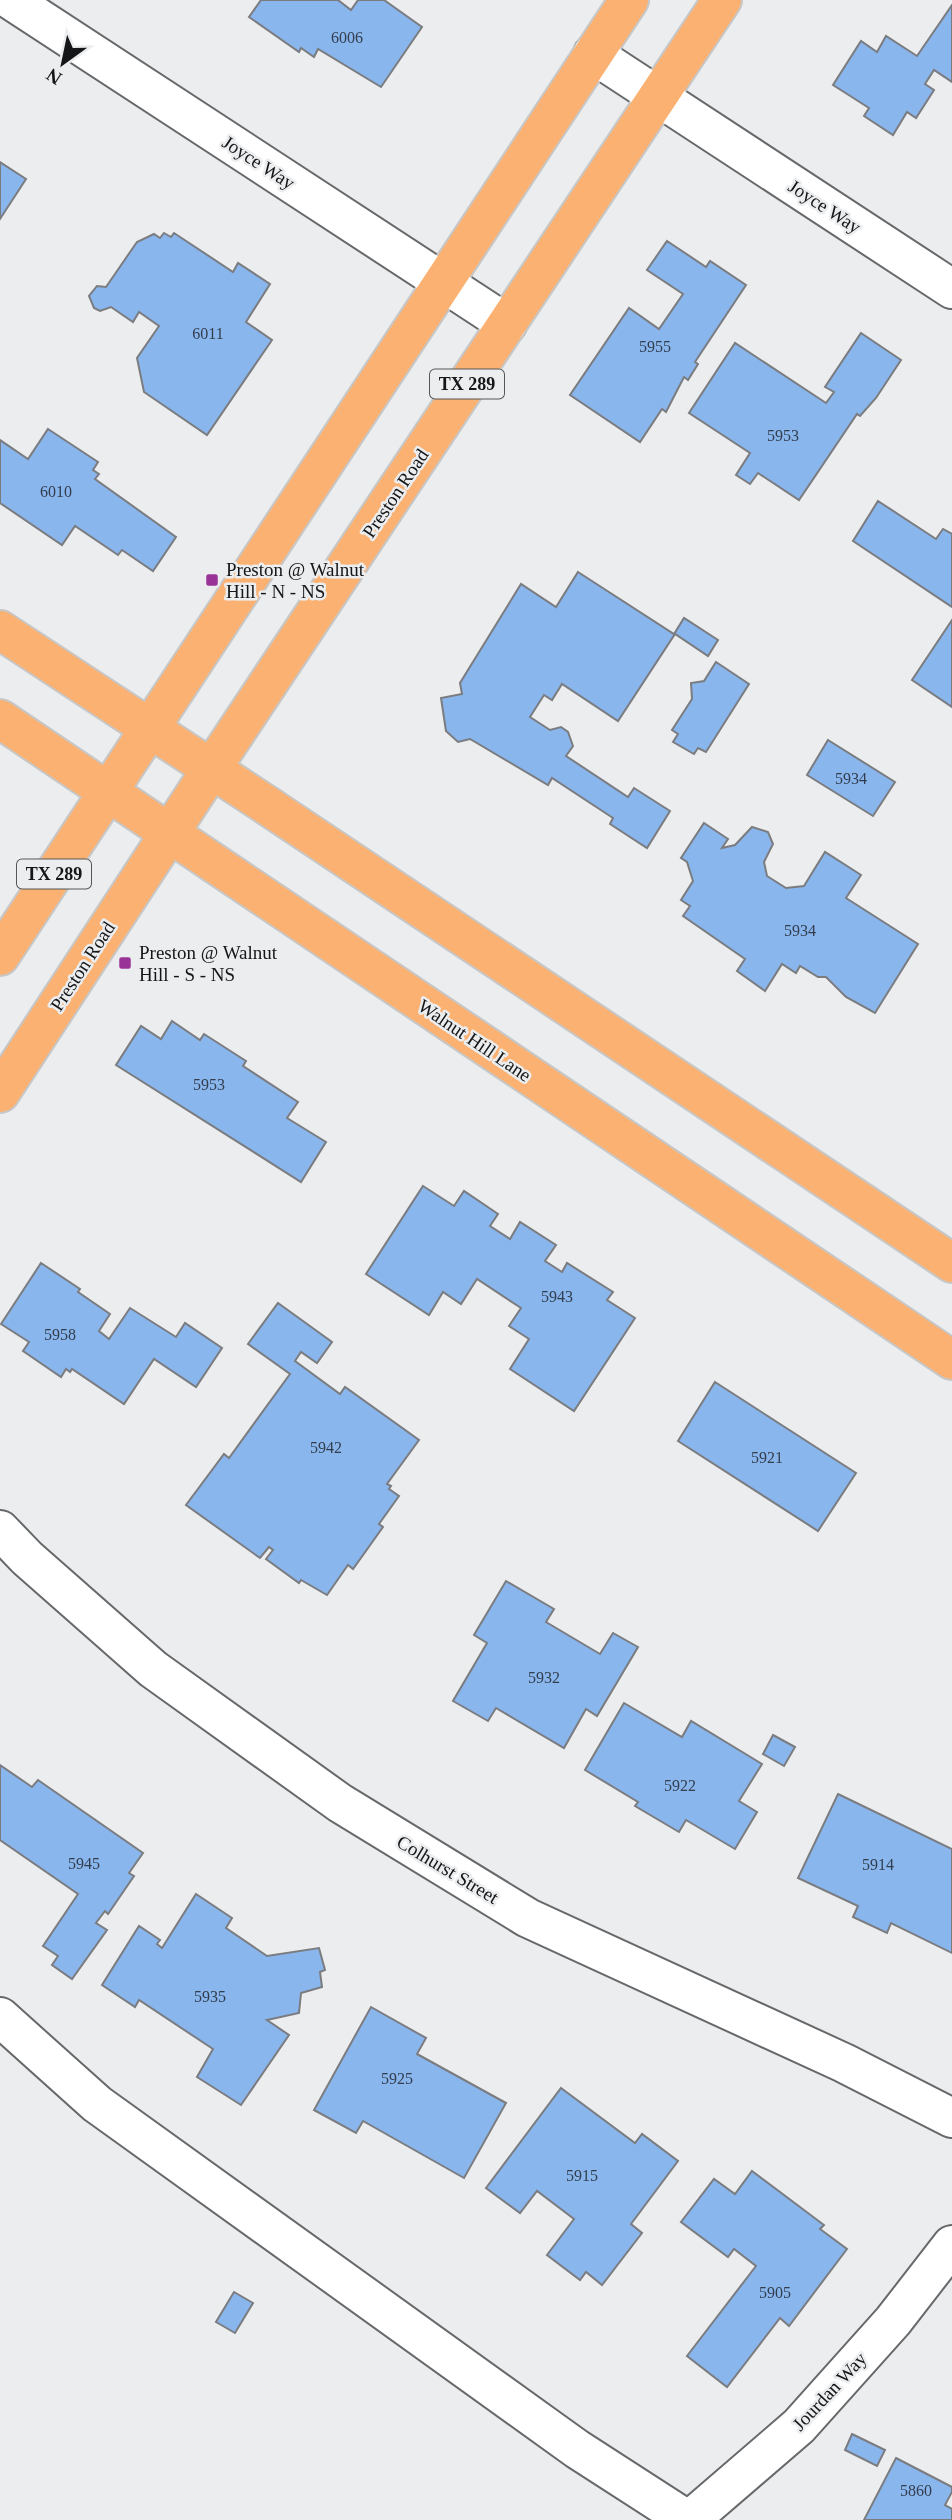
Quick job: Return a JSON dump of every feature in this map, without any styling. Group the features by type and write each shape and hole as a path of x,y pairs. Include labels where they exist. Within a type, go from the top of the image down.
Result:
{"main road":[{"name":"TX 289","path":"0,956 629,0"},
{"name":"Preston Road","path":"0,1093 168,834 722,0"},
{"path":"0,630 212,768 952,1263"},
{"name":"Walnut Hill Lane","path":"0,719 952,1360"}],"street":[{"name":"Joyce Way","path":"11,0 507,324"},
{"name":"Joyce Way","path":"593,54 952,289"},
{"name":"Colhurst Street","path":"0,1530 27,1558 153,1669 340,1803 528,1918 844,2063 952,2118"},
{"path":"0,2017 97,2104 577,2449 688,2520"},
{"name":"Jourdan Way","path":"688,2520 799,2426 893,2321 952,2245"}],"building":[{"path":"261,0 338,0 351,10 358,0 384,0 422,27 381,87 318,49 314,57 301,48 299,52 249,17"},
{"path":"952,5 952,82 934,70 925,84 934,90 916,118 907,112 893,135 864,116 869,108 833,85 861,41 877,52 886,36 917,56"},
{"path":"0,162 26,179 0,219"},
{"path":"164,233 171,237 174,233 233,272 238,263 270,284 246,322 272,340 207,435 144,392 137,358 159,326 139,312 133,322 111,307 100,311 94,308 89,296 97,286 106,287 137,242 154,234 160,238"},
{"path":"667,241 706,267 710,261 746,285 695,362 698,364 688,380 684,377 666,412 662,409 640,442 570,395 629,308 659,329 683,294 647,270"},
{"path":"861,333 901,360 876,398 860,416 857,414 799,500 758,473 750,484 736,475 750,453 689,413 735,343 826,403 834,392 825,387"},
{"path":"48,429 98,462 93,470 99,474 95,479 176,537 153,571 122,550 118,555 75,526 62,545 0,503 0,440 28,459"},
{"path":"878,501 936,539 943,529 952,534 952,607 853,541"},
{"path":"578,572 674,634 684,618 718,640 708,656 675,634 618,721 562,684 552,700 544,695 530,717 550,730 561,727 568,732 573,746 566,756 628,797 634,788 670,811 647,848 610,824 613,818 552,778 548,785 470,739 458,742 446,731 441,698 462,694 460,683 521,584 556,607"},
{"path":"952,620 952,707 912,680"},
{"path":"716,662 749,684 706,752 698,748 694,754 673,742 678,734 672,730 692,699 691,683 704,681"},
{"path":"828,740 895,782 873,816 807,775"},
{"path":"704,823 728,839 722,848 735,845 752,827 768,832 773,844 764,862 767,876 786,888 804,886 825,852 861,875 846,898 918,944 875,1013 846,997 826,977 818,977 800,966 796,973 782,964 765,991 737,971 745,959 683,916 690,906 681,900 693,881 687,862 681,858"},
{"path":"172,1021 200,1040 204,1034 246,1061 243,1066 298,1102 287,1118 326,1142 301,1182 116,1065 141,1026 161,1039"},
{"path":"423,1186 454,1206 464,1191 498,1214 490,1226 510,1239 520,1222 556,1245 545,1261 562,1272 567,1263 613,1292 607,1300 635,1318 574,1411 510,1369 529,1339 509,1326 521,1308 477,1279 461,1304 443,1292 429,1315 366,1274"},
{"path":"41,1263 80,1289 78,1292 110,1314 99,1331 109,1339 130,1308 176,1337 185,1323 222,1348 196,1387 154,1359 124,1404 72,1369 70,1372 66,1369 61,1377 23,1351 29,1342 1,1324"},
{"path":"278,1303 332,1342 317,1363 301,1352 295,1361 340,1394 345,1387 419,1440 387,1484 391,1486 389,1489 399,1496 379,1524 383,1527 353,1569 348,1565 327,1595 301,1580 299,1583 266,1559 273,1550 269,1547 260,1558 186,1505 224,1454 229,1458 290,1374 248,1344"},
{"path":"715,1382 856,1473 818,1531 678,1441"},
{"path":"506,1581 554,1609 546,1622 600,1654 613,1633 638,1647 597,1716 586,1709 564,1748 496,1708 488,1721 453,1701 487,1643 474,1635"},
{"path":"624,1703 682,1737 691,1721 762,1764 739,1801 757,1812 735,1849 686,1820 679,1832 635,1806 638,1802 585,1770"},
{"path":"773,1735 795,1747 784,1766 763,1754"},
{"path":"0,1765 32,1787 38,1780 143,1853 129,1873 134,1876 108,1914 105,1911 96,1923 107,1930 72,1979 52,1965 58,1956 43,1946 78,1894 0,1840"},
{"path":"838,1794 952,1849 952,1953 891,1923 887,1933 853,1917 858,1906 798,1878"},
{"path":"196,1894 232,1918 226,1928 267,1956 319,1948 325,1970 320,1972 322,1987 301,1993 299,2013 267,2020 289,2035 241,2105 197,2077 213,2049 139,2000 135,2007 102,1985 139,1926 160,1940 157,1944 162,1948"},
{"path":"371,2007 426,2038 417,2054 506,2103 464,2178 363,2121 356,2133 314,2110"},
{"path":"561,2088 635,2143 642,2134 678,2161 631,2224 642,2233 602,2285 586,2272 580,2280 547,2255 574,2219 537,2191 520,2213 486,2188"},
{"path":"752,2171 824,2225 820,2229 847,2249 789,2326 780,2318 727,2387 687,2356 756,2266 734,2249 728,2257 681,2222 714,2179 735,2194"},
{"path":"234,2292 253,2303 235,2333 216,2322"},
{"path":"852,2434 885,2450 877,2466 845,2450"},
{"path":"896,2458 952,2487 945,2505 952,2509 952,2520 864,2520"}],"place":[{"name":"Preston @ Walnut Hill - N - NS","path":"212,580"},
{"name":"Preston @ Walnut Hill - S - NS","path":"125,963"}]}
